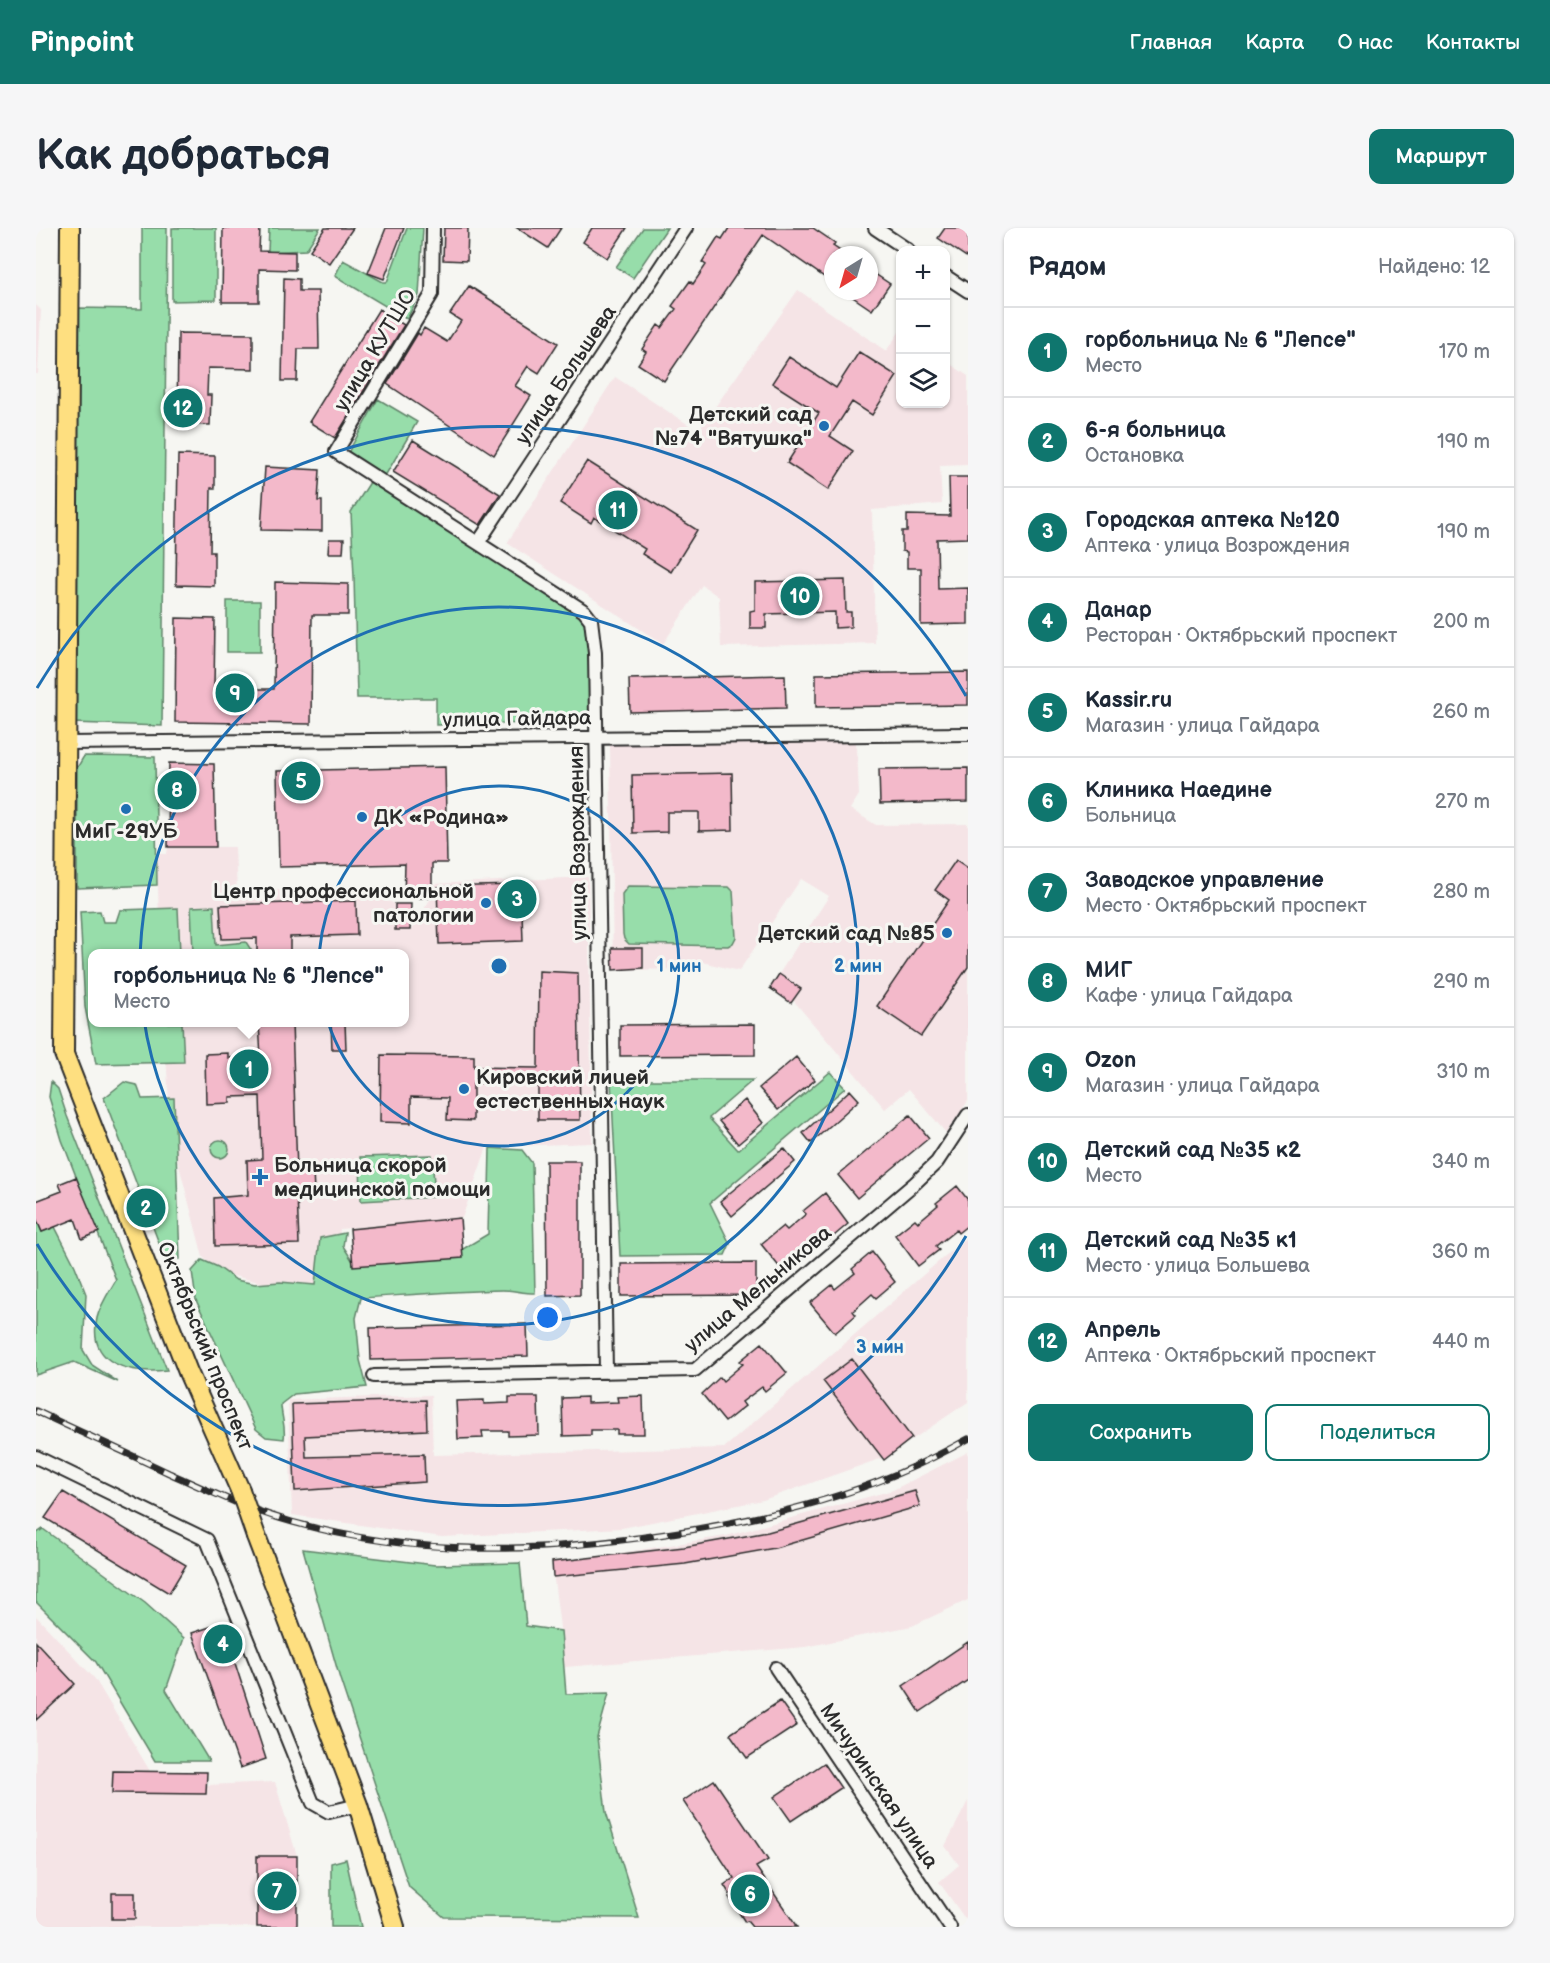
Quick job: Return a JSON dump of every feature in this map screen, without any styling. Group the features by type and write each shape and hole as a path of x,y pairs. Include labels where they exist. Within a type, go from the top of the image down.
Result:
{"main road":[{"name":"Октябрьский проспект","path":"70,228 64,1054 188,1372 240,1490 358,1804 394,1927"}],"street":[{"name":"улица КУТШО","path":"336,452 432,294 433,228"},
{"name":"улица Большева","path":"478,543 686,228"},
{"path":"875,228 902,246"},
{"path":"950,279 968,291"},
{"name":"улица Возрождения","path":"336,452 589,616 591,620 595,653 606,1372"},
{"name":"улица Гайдара","path":"66,743 968,734"},
{"name":"улица Мельникова","path":"374,1376 695,1370 915,1183 937,1162 968,1115"},
{"path":"36,1457 207,1540 313,1803 329,1812 358,1804"},
{"name":"Мичуринская улица","path":"776,1668 950,1927"}],"shaded area":[{"path":"798,290 886,351 896,337 896,408 950,408 950,364 968,376 968,465 940,466 942,504 872,510 875,643 721,647 719,597 702,585 663,644 507,543 615,377 698,431"},
{"path":"36,305 41,310 38,374 36,374"},
{"path":"852,739 857,747 859,795 850,809 876,825 968,824 968,1101 946,1133 909,1089 885,1109 793,1000 801,989 779,974 829,896 801,879 739,971 698,961 691,969 613,970 610,744"},
{"path":"168,847 235,847 237,892 378,886 378,897 395,904 395,930 411,930 431,898 432,884 588,877 592,1143 487,1147 462,1218 340,1229 333,1293 272,1291 263,1283 217,1272 203,1257 171,1135 164,1027 409,1027 409,949 160,949 157,854 167,854"},
{"path":"968,1236 968,1402 888,1456 763,1500 622,1528 442,1537 292,1515 288,1400 431,1395 433,1455 724,1448"},
{"path":"968,1452 968,1600 912,1626 805,1647 565,1667 552,1564 726,1536 893,1490"},
{"path":"36,1616 95,1679 150,1771 207,1772 207,1785 275,1782 297,1856 297,1927 36,1927"},
{"path":"968,1801 968,1923 939,1882 959,1865 945,1846"}],"green space":[{"path":"142,228 167,228 162,726 72,723 77,308 142,309"},
{"path":"172,228 216,228 216,300 172,301"},
{"path":"269,228 320,228 306,250 268,252"},
{"path":"407,228 423,228 419,295 407,319 335,276 343,260 387,282"},
{"path":"643,228 667,228 633,278 616,267"},
{"path":"378,399 417,422 382,481 589,616 596,722 436,725 436,698 357,698 351,512 374,476 345,458"},
{"path":"227,601 260,601 260,652 227,652"},
{"path":"84,756 155,757 157,885 77,888 77,768"},
{"path":"628,886 729,887 733,891 736,937 733,943 728,946 629,944 623,934 622,894"},
{"path":"214,906 216,945 246,942 250,949 193,949 191,907"},
{"path":"178,908 180,949 88,949 88,1023 85,1007 80,912 100,911 103,922 116,922 120,910"},
{"path":"89,1027 182,1027 184,1062 96,1064"},
{"path":"830,1072 845,1088 710,1203 730,1244 725,1255 620,1256 611,1080 753,1080 709,1118 738,1150"},
{"path":"51,1082 58,1089 167,1370 126,1368 105,1356 99,1347 96,1334 97,1318 102,1303 116,1280 62,1140 49,1097"},
{"path":"124,1082 137,1085 142,1099 174,1098 180,1259 165,1259 104,1098"},
{"path":"220,1140 226,1143 229,1149 226,1155 220,1158 214,1155 211,1149 214,1143"},
{"path":"490,1148 522,1150 532,1163 535,1293 502,1290 361,1298 356,1318 360,1360 367,1387 294,1394 281,1404 284,1439 266,1437 256,1429 196,1300 192,1271 202,1260 218,1267 236,1280 255,1284 280,1282 315,1285 320,1238 345,1233 343,1246 352,1260 453,1255 488,1234"},
{"path":"432,1155 435,1197 361,1201 360,1157"},
{"path":"36,1218 42,1232 55,1227 86,1294 83,1350 92,1365 118,1382 74,1362 36,1375"},
{"path":"43,1529 145,1603 184,1638 166,1690 209,1761 155,1761 96,1662 36,1602 36,1534"},
{"path":"303,1549 435,1565 520,1563 526,1626 561,1631 566,1694 609,1693 597,1737 606,1812 639,1918 444,1917 409,1887 340,1679"},
{"path":"346,1859 361,1927 331,1927 331,1863"}],"building":[{"path":"223,228 260,228 259,251 295,252 295,270 259,269 259,302 222,302"},
{"path":"325,228 353,228 329,263 310,250"},
{"path":"386,228 404,228 384,279 368,273"},
{"path":"444,228 468,228 467,261 443,260"},
{"path":"517,228 561,228 548,248"},
{"path":"592,228 627,228 607,258 583,242"},
{"path":"729,228 813,228 835,243 833,246 824,246 824,277 763,235 664,381 638,364 646,352 642,349 658,325 662,328 676,309 672,306 690,281 693,284 706,265 702,262 718,237 722,239"},
{"path":"945,228 968,228 968,258 950,246 938,238"},
{"path":"878,276 890,284 872,310 857,300 878,300"},
{"path":"284,278 299,279 299,291 318,291 319,349 298,349 297,381 282,381"},
{"path":"469,286 558,343 539,373 528,366 515,386 531,396 494,455 387,384 418,333 420,335 424,328 447,342 461,321 450,314"},
{"path":"379,309 404,325 335,438 309,422"},
{"path":"178,333 253,334 253,369 208,368 207,395 211,395 210,425 177,424"},
{"name":"Детский сад №74 \"Вятушка\"","path":"859,352 896,375 872,415 852,402 830,436 853,451 828,490 787,463 819,413 772,383 789,357 836,388"},
{"path":"413,440 500,494 480,525 393,472"},
{"path":"178,455 215,456 215,488 211,488 210,552 214,552 214,586 176,585"},
{"path":"587,461 697,530 671,572 642,554 645,549 594,517 591,523 560,503"},
{"path":"265,467 320,470 318,501 322,501 322,531 261,530"},
{"path":"949,477 968,477 968,538 937,539 938,589 968,588 968,624 921,625 921,568 907,568 907,552 902,551 902,531 907,531 907,515 950,516"},
{"path":"329,539 344,539 343,553 328,553"},
{"path":"845,580 846,612 851,612 851,627 835,628 835,612 766,614 766,628 750,628 750,611 755,610 755,582"},
{"path":"275,582 348,584 348,615 312,615 311,724 175,722 176,618 215,619 214,689 274,689"},
{"path":"968,672 968,705 816,707 816,674"},
{"path":"785,675 786,708 630,712 629,679"},
{"path":"169,763 214,764 216,847 168,847"},
{"name":"ДК «Родина»","path":"445,767 447,863 432,863 432,898 404,898 405,864 279,867 277,771"},
{"path":"968,768 968,802 880,804 879,769"},
{"path":"732,773 733,830 699,831 699,812 667,812 667,832 633,833 632,775"},
{"name":"Детский сад №85","path":"956,860 968,868 968,967 921,1036 877,1006 949,900 935,890"},
{"name":"Центр профессиональной патологии","path":"521,885 523,941 439,944 437,887"},
{"path":"356,901 357,935 290,937 290,949 257,949 257,938 222,939 220,905"},
{"path":"395,904 411,904 410,930 395,930"},
{"path":"612,948 643,948 643,968 613,970"},
{"path":"539,971 578,973 580,1120 538,1120 538,1084 473,1083 473,1121 447,1120 448,1098 411,1097 411,1123 380,1122 381,1055 474,1056 474,1067 538,1068"},
{"path":"779,974 801,989 791,1003 770,988"},
{"path":"755,1024 755,1055 620,1056 620,1025"},
{"path":"259,1027 292,1027 297,1171 313,1170 314,1193 297,1194 299,1244 215,1246 214,1198 248,1195 247,1160 262,1159 260,1096 230,1097 230,1103 206,1104 205,1054 228,1053 228,1058 261,1057"},
{"path":"331,1027 345,1027 346,1049 332,1049"},
{"path":"796,1057 815,1080 778,1110 759,1088"},
{"path":"850,1090 859,1100 811,1143 803,1133"},
{"path":"745,1100 763,1123 738,1144 719,1121"},
{"path":"910,1115 929,1138 857,1198 838,1175"},
{"path":"784,1148 795,1162 732,1216 720,1201"},
{"path":"546,1161 580,1161 580,1295 547,1296"},
{"path":"76,1177 99,1232 82,1239 75,1219 42,1232 36,1218 36,1201 62,1191 59,1184"},
{"path":"957,1186 968,1200 968,1225 958,1233 956,1230 936,1246 939,1250 918,1266 895,1235 915,1219 918,1222"},
{"path":"825,1193 848,1224 828,1241 825,1237 804,1253 807,1256 785,1274 761,1244 783,1226 787,1230 806,1214 803,1211"},
{"path":"460,1218 463,1258 353,1266 350,1229"},
{"path":"872,1252 895,1282 876,1298 872,1294 853,1311 856,1315 835,1333 810,1303 832,1285 835,1289 855,1273 852,1269"},
{"path":"756,1263 756,1295 621,1296 621,1264"},
{"path":"527,1324 528,1356 371,1360 370,1328"},
{"path":"762,1343 787,1373 765,1391 762,1387 742,1402 745,1406 725,1422 702,1394 720,1377 723,1381 743,1364 740,1361"},
{"path":"852,1359 912,1438 884,1460 823,1381"},
{"path":"643,1396 644,1434 617,1434 617,1430 591,1430 591,1435 563,1436 562,1398 587,1397 587,1403 618,1402 617,1397"},
{"path":"509,1397 538,1397 539,1435 508,1436 508,1431 482,1431 483,1438 458,1439 456,1401 484,1400 484,1404 509,1403"},
{"path":"426,1400 427,1430 305,1436 306,1457 424,1454 425,1482 295,1491 292,1404"},
{"path":"915,1491 920,1506 775,1548 685,1564 553,1577 552,1562 684,1547 768,1532"},
{"path":"63,1492 186,1565 169,1593 45,1518"},
{"path":"222,1623 266,1759 240,1768 192,1633"},
{"path":"36,1642 75,1684 36,1720"},
{"path":"968,1642 968,1680 920,1712 903,1686"},
{"path":"780,1701 797,1725 747,1758 730,1734"},
{"path":"824,1763 841,1788 791,1821 774,1797"},
{"path":"113,1771 207,1772 206,1794 112,1793"},
{"path":"714,1780 768,1860 756,1867 797,1927 752,1927 747,1921 745,1922 729,1897 731,1896 724,1885 734,1878 683,1801"},
{"path":"257,1856 297,1856 297,1927 257,1927"},
{"path":"112,1893 135,1893 135,1919 112,1919"}],"railway":[{"path":"36,1411 214,1493 292,1522 385,1541 478,1548 572,1545 666,1534 745,1520 822,1501 859,1489 932,1458 968,1439"}],"place":[{"name":"Апрель","path":"183,408"},
{"name":"Детский сад №74 \"Вятушка\"","path":"824,426"},
{"name":"Детский сад №35 к1","path":"618,510"},
{"name":"Детский сад №35 к2","path":"800,596"},
{"name":"Ozon","path":"235,693"},
{"name":"Kassir.ru","path":"301,781"},
{"name":"МИГ","path":"177,790"},
{"name":"МиГ-29УБ","path":"126,809"},
{"name":"ДК «Родина»","path":"362,817"},
{"name":"Городская аптека №120","path":"517,899"},
{"name":"Центр профессиональной патологии","path":"486,903"},
{"name":"Детский сад №85","path":"947,933"},
{"name":"горбольница № 6 \"Лепсе\"","path":"249,1069"},
{"name":"Кировский лицей естественных наук","path":"464,1089"},
{"name":"Больница скорой медицинской помощи","path":"260,1177"},
{"name":"6-я больница","path":"146,1208"},
{"name":"Данар","path":"223,1644"},
{"name":"Заводское управление","path":"277,1891"},
{"name":"Клиника Наедине","path":"750,1894"}]}
